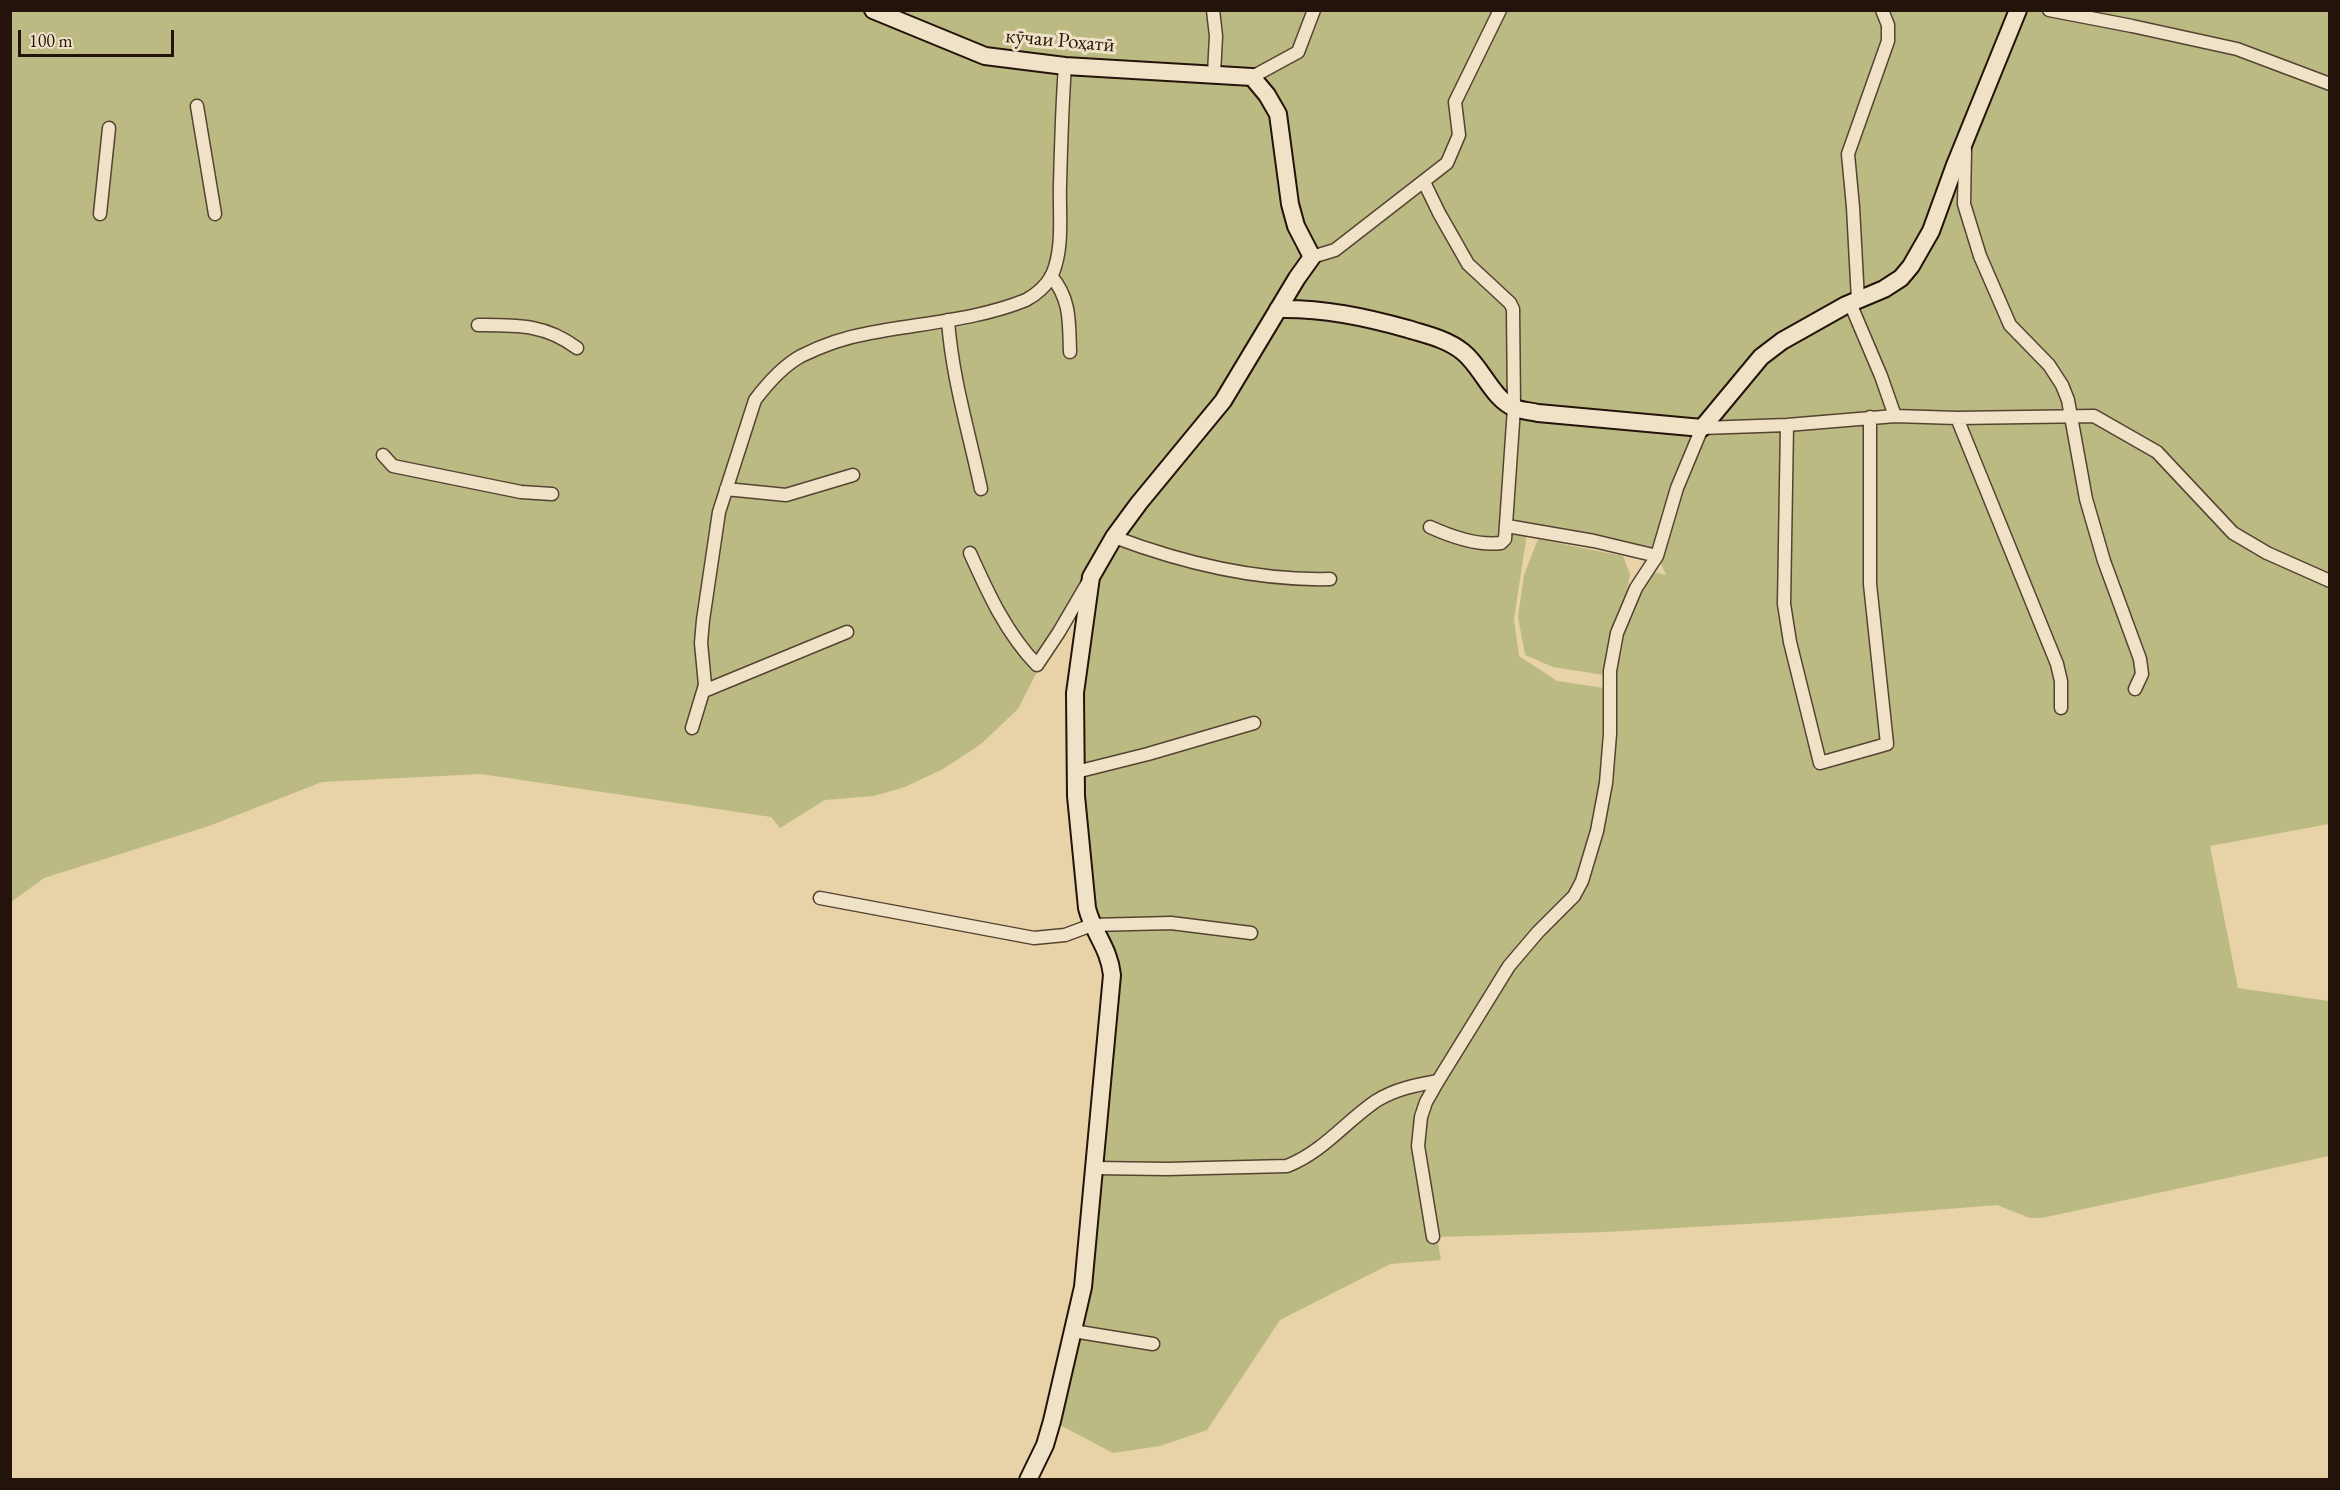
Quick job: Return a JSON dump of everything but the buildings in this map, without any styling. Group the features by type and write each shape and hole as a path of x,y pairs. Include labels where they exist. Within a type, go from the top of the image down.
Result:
{"street":[{"name":"кӯчаи Роҳатӣ","path":"873,10 986,56 1065,66 1252,76"},
{"path":"1213,10 1216,36 1214,74"},
{"path":"1312,257 1296,226 1290,204 1278,114 1267,94 1252,76 1298,52 1314,10"},
{"path":"970,553 988,593 1013,636 1037,665 1077,603 1114,537 1223,401 1312,257 1335,250 1448,164 1459,135 1455,102 1500,10"},
{"path":"1882,10 1888,25 1888,41 1848,154 1855,231 1854,301 1895,416"},
{"path":"1433,1237 1418,1136 1426,1102 1509,966 1538,932 1574,896 1582,881 1597,831 1606,783 1610,734 1611,657 1624,614 1639,583 1657,556 1677,488 1702,428 1761,357 1782,341 1901,278 1919,254 1932,231 1965,140 2018,10"},
{"path":"2049,10 2237,49 2330,84"},
{"path":"692,728 704,691 701,643 718,512 755,400 763,389 798,358 818,348 867,333 948,320 1025,300 1036,294 1051,276 1059,238 1061,124 1065,66"},
{"path":"197,106 215,214"},
{"path":"100,214 109,128"},
{"path":"1965,140 1964,204 1980,256 2010,325 2049,365 2062,385 2068,400 2086,499 2104,561 2140,659 2142,674 2136,689"},
{"path":"1424,182 1443,222 1468,264 1510,303 1513,309 1514,408 1507,526 1503,542 1488,544 1447,535 1430,527"},
{"path":"1051,276 1061,287 1066,299 1070,352"},
{"path":"1278,309 1340,312 1431,335 1449,343 1472,360 1497,393 1514,408 1538,413 1702,428 1787,425 1895,416 1957,418 2094,416 2145,444 2168,462 2233,533 2267,553 2330,581"},
{"path":"948,320 953,374 981,489"},
{"path":"478,325 526,326 546,330 564,338 578,348"},
{"path":"1787,425 1784,604 1790,642 1820,763 1887,744 1870,584 1870,417"},
{"path":"1957,418 2057,664 2061,681 2061,708"},
{"path":"383,454 393,466 521,492 552,494"},
{"path":"726,489 786,495 853,475"},
{"path":"1507,526 1594,541 1657,556"},
{"path":"1114,537 1157,553 1203,566 1272,576 1330,579"},
{"path":"1028,1479 1045,1445 1052,1421 1083,1287 1112,975 1106,947 1092,925 1087,908 1076,796 1075,693 1091,577"},
{"path":"704,691 846,632"},
{"path":"1076,772 1254,723"},
{"path":"820,898 1034,938 1065,935 1092,925 1171,923 1251,933"},
{"path":"1094,1168 1287,1166 1318,1150 1377,1100 1413,1086 1438,1081"},
{"path":"1073,1331 1153,1344"}],"shaded area":[{"path":"2029,10 2329,11 2329,824 2210,846 2238,988 2329,1001 2329,1156 2042,1218 2030,1218 1997,1205 1798,1221 1606,1232 1437,1237 1441,1260 1390,1264 1280,1320 1207,1430 1160,1446 1113,1453 1056,1423 1088,1288 1104,1169 1103,1120 1116,990 1115,952 1086,900 1075,804 1088,580 1058,629 1041,648 1040,666 1018,709 981,744 943,769 905,787 874,796 825,800 780,828 771,817 481,774 322,782 209,826 44,878 11,902 11,11 2019,11 2014,18","holes":["1528,527 1657,555 1666,575 1650,571 1634,592 1611,689 1557,681 1519,656 1514,619"]},
{"path":"1538,539 1623,556 1630,574 1620,629 1604,675 1553,667 1525,655 1518,617 1524,575"}]}
